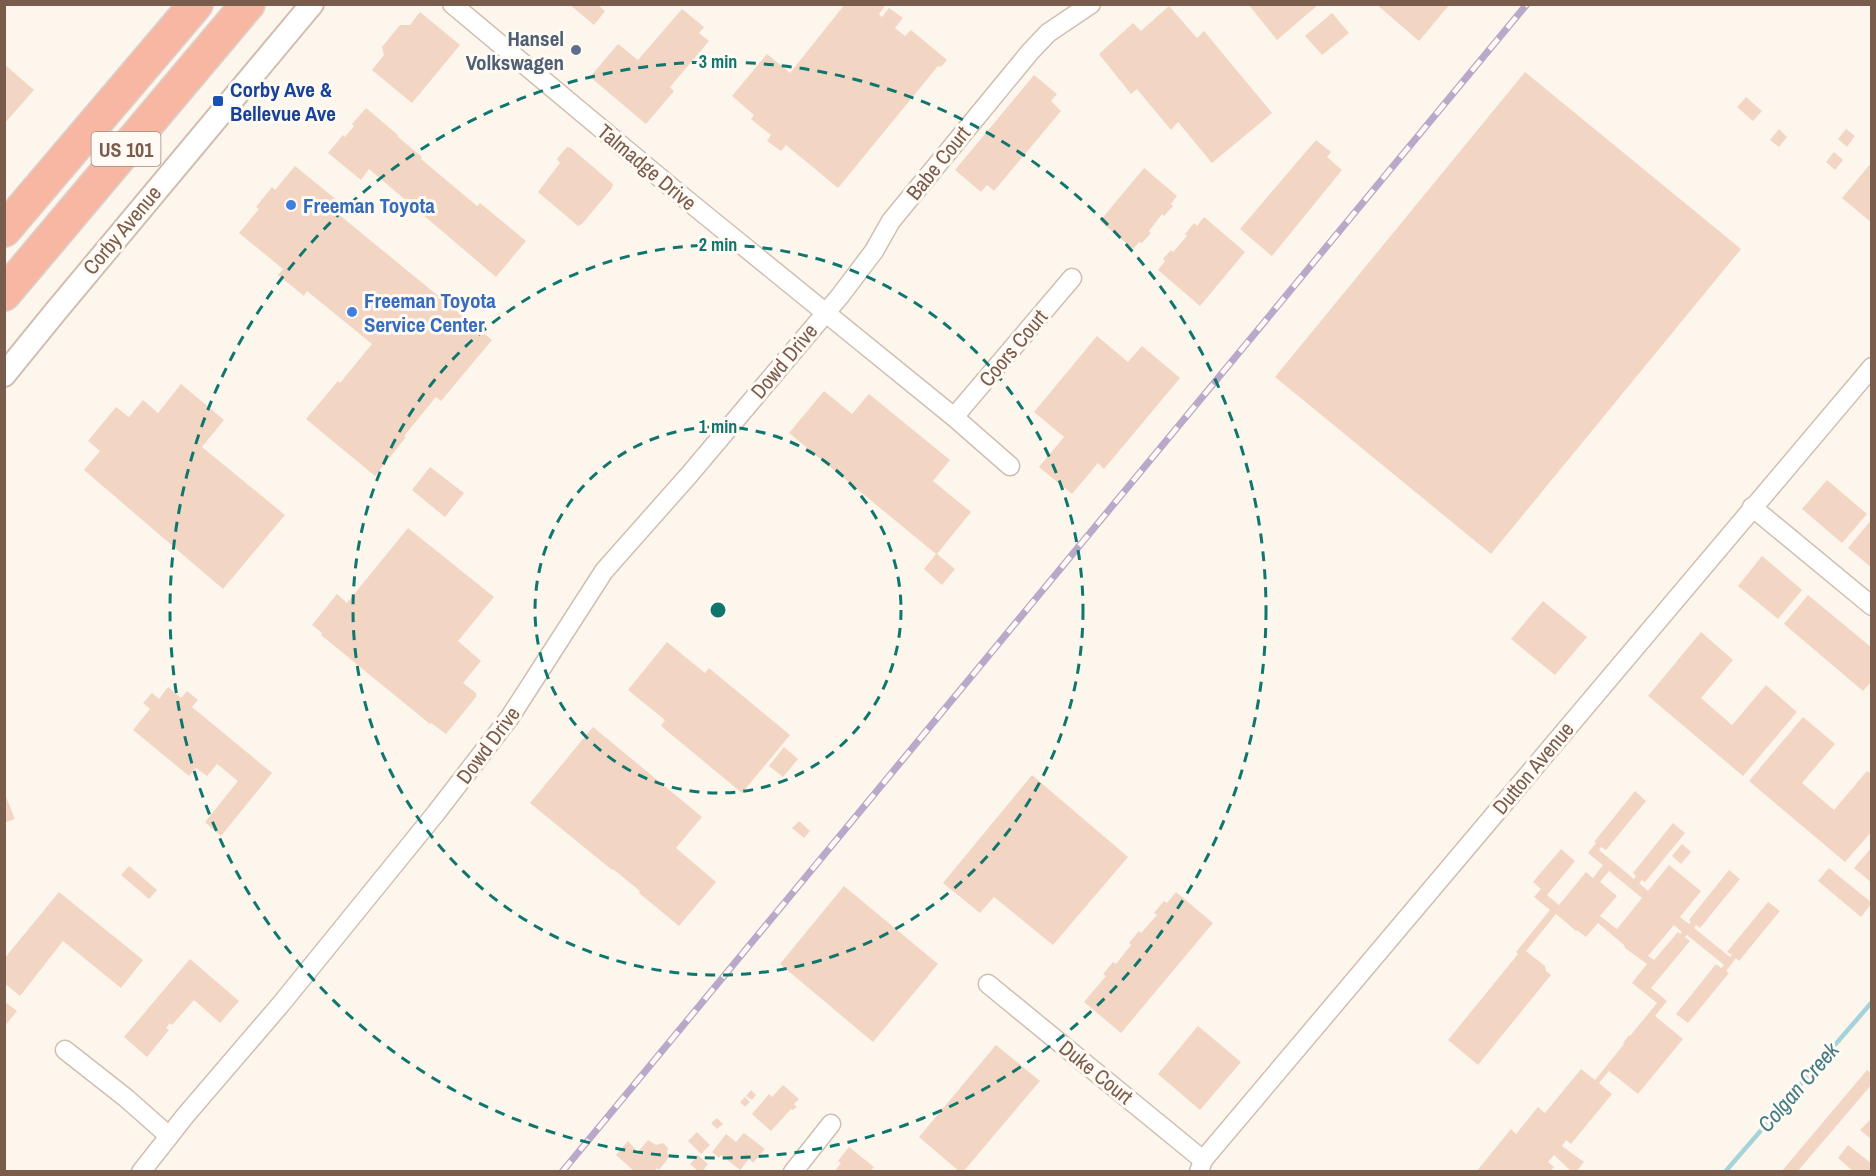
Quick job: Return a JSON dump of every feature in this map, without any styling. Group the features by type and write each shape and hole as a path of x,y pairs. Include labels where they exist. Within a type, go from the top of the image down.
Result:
{"highway":[{"name":"US 101","path":"4,230 196,4"},
{"name":"US 101","path":"4,294 248,4"}],"street":[{"name":"Corby Avenue","path":"4,375 312,4"},
{"name":"Talmadge Drive","path":"452,4 677,192 954,417 1010,466"},
{"name":"Babe Court","path":"826,312 874,251 891,221 1030,52 1048,33 1091,4"},
{"name":"Coors Court","path":"954,417 1072,278"},
{"name":"Dowd Drive","path":"141,1172 281,1004 490,744 510,717 604,571 688,476 826,312"},
{"name":"Dutton Avenue","path":"1201,1166 1752,507 1872,367"},
{"path":"1752,507 1872,606"},
{"name":"Duke Court","path":"988,984 1201,1166"},
{"path":"65,1050 126,1098 169,1136"},
{"path":"793,1172 831,1124"}],"building":[{"path":"569,4 597,4 605,11 594,25"},
{"path":"845,4 886,4 879,14 882,17 889,8 903,18 895,28 905,36 911,30 947,60 941,67 938,66 838,188 786,145 781,151 767,141 771,135 751,119 754,115 732,96 767,54 790,73"},
{"path":"1248,4 1319,4 1277,40"},
{"path":"1376,4 1450,4 1419,41"},
{"path":"1169,6 1197,38 1204,31 1272,113 1212,163 1178,122 1171,130 1137,89 1131,94 1099,54 1133,23 1141,31"},
{"path":"682,9 704,27 699,33 709,41 670,87 674,91 646,124 590,77 618,44 638,60"},
{"path":"420,12 460,45 412,103 372,70 384,55 382,47 400,25 410,25"},
{"path":"1332,13 1349,33 1322,55 1305,36"},
{"path":"4,64 34,90 4,124"},
{"path":"1525,72 1741,249 1491,554 1275,377"},
{"path":"1034,75 1057,94 1051,101 1061,111 994,191 987,185 981,192 955,170"},
{"path":"1746,97 1762,111 1753,121 1737,107"},
{"path":"366,108 422,157 421,159 477,206 480,203 526,241 496,277 369,169 361,180 328,153 343,135 345,137 354,126 352,124"},
{"path":"1779,129 1787,137 1779,147 1770,140"},
{"path":"1846,129 1855,136 1847,147 1838,139"},
{"path":"1316,140 1331,152 1327,157 1342,170 1272,256 1240,229"},
{"path":"567,147 613,184 578,226 538,192 560,163 557,159"},
{"path":"1834,152 1843,160 1835,170 1826,162"},
{"path":"1872,162 1872,223 1842,198"},
{"path":"295,166 343,205 337,213 492,340 441,401 436,397 375,476 306,419 372,344 307,291 304,296 278,275 283,269 239,233 259,209 256,207 272,187 275,190"},
{"path":"1144,168 1177,196 1171,204 1173,206 1164,216 1162,214 1149,231 1151,233 1133,249 1100,221"},
{"path":"1204,217 1245,252 1200,306 1158,270 1165,261 1163,259 1171,250 1173,252 1187,236 1185,234 1194,223 1197,226"},
{"path":"1097,336 1128,362 1142,346 1180,378 1104,469 1098,463 1072,494 1039,467 1064,437 1034,412"},
{"path":"181,384 224,420 202,447 285,515 223,589 84,470 100,451 88,441 116,407 129,417 143,400 158,413"},
{"path":"824,391 852,414 869,394 950,460 933,481 971,512 937,554 955,569 942,585 924,569 936,554 789,433"},
{"path":"430,467 464,493 445,517 412,490"},
{"path":"1827,480 1867,514 1842,543 1802,509"},
{"path":"1872,519 1872,568 1848,548"},
{"path":"408,528 494,597 458,641 481,661 463,683 476,693 476,697 446,734 430,724 321,635 322,633 312,625 337,594 347,603"},
{"path":"1762,556 1802,590 1778,619 1738,586"},
{"path":"1808,595 1872,648 1872,681 1863,691 1784,624"},
{"path":"1543,601 1587,637 1555,675 1511,639"},
{"path":"1701,632 1733,660 1701,698 1732,725 1766,685 1797,712 1743,776 1648,696"},
{"path":"667,642 705,673 709,668 790,735 742,793 661,726 665,720 628,690"},
{"path":"168,687 181,698 187,691 198,700 192,707 272,773 221,836 205,822 238,781 217,764 207,776 196,768 189,776 133,730 150,709 143,703 152,693 159,699"},
{"path":"1803,717 1835,744 1802,783 1834,810 1867,771 1872,774 1872,831 1845,862 1749,781"},
{"path":"593,727 702,817 676,848 716,882 679,926 639,893 640,891 530,803"},
{"path":"784,747 798,759 783,777 769,766"},
{"path":"1032,775 1128,857 1053,945 994,897 980,913 943,883"},
{"path":"1635,791 1646,801 1606,850 1601,847 1599,850 1634,879 1636,876 1633,873 1673,823 1685,833 1645,882 1642,880 1639,883 1648,891 1669,865 1701,891 1680,917 1689,924 1691,922 1689,920 1729,870 1740,879 1700,928 1696,925 1694,928 1730,957 1732,955 1727,952 1768,902 1780,911 1739,961 1736,958 1726,971 1729,973 1688,1023 1676,1014 1716,964 1721,968 1724,965 1687,935 1685,937 1690,941 1651,988 1667,1001 1655,1016 1683,1039 1638,1094 1609,1071 1599,1083 1612,1094 1571,1144 1566,1140 1562,1146 1584,1162 1576,1172 1572,1172 1554,1155 1548,1162 1554,1167 1550,1172 1476,1172 1511,1129 1516,1134 1538,1107 1545,1113 1581,1069 1595,1080 1657,1003 1632,983 1647,964 1625,948 1598,923 1586,937 1556,914 1526,951 1545,966 1546,971 1551,975 1478,1065 1448,1040 1518,954 1516,952 1550,910 1534,897 1541,889 1533,882 1561,849 1575,861 1547,895 1559,905 1586,872 1593,878 1603,865 1588,853 1596,843 1594,842","holes":["1609,871 1642,898 1617,929 1600,916 1617,896 1600,882","1674,925 1682,932 1680,934 1678,932 1654,960 1648,956"]},
{"path":"4,792 15,819 4,823"},
{"path":"799,821 810,831 804,838 792,828"},
{"path":"1682,844 1691,852 1681,864 1672,856"},
{"path":"1872,847 1872,883 1854,868"},
{"path":"129,866 157,890 149,899 121,875"},
{"path":"1829,868 1872,903 1861,917 1818,881"},
{"path":"844,886 938,964 873,1042 780,964"},
{"path":"59,892 143,960 121,988 63,941 20,996 4,983 4,959"},
{"path":"1176,892 1213,923 1121,1033 1084,1002 1106,976 1103,974 1113,962 1116,964 1131,945 1129,943 1139,931 1141,933 1157,915 1154,913 1164,901 1167,903"},
{"path":"190,959 239,1001 220,1023 194,1000 172,1025 170,1023 166,1028 169,1030 147,1057 124,1037"},
{"path":"4,1001 17,1011 4,1027"},
{"path":"1198,1026 1241,1062 1200,1110 1158,1074"},
{"path":"996,1045 1040,1081 963,1172 960,1172 919,1137"},
{"path":"1867,1070 1872,1074 1872,1084 1797,1172 1781,1172"},
{"path":"783,1085 799,1099 794,1104 797,1107 791,1109 771,1131 752,1114 769,1094 772,1097"},
{"path":"751,1090 756,1095 752,1100 746,1096"},
{"path":"745,1097 750,1102 745,1107 740,1102"},
{"path":"717,1118 723,1124 717,1129 711,1123"},
{"path":"1872,1118 1872,1140 1860,1130"},
{"path":"697,1132 710,1145 701,1154 688,1141"},
{"path":"744,1133 765,1149 753,1163 749,1159 740,1170 721,1155 719,1158 712,1152 726,1134 736,1142"},
{"path":"648,1140 656,1145 663,1143 668,1148 667,1153 670,1156 659,1170 657,1168 654,1172 635,1172 616,1155 628,1141 638,1152"},
{"path":"1848,1145 1872,1164 1872,1172 1854,1172 1838,1158"},
{"path":"849,1147 874,1167 870,1172 834,1172 841,1163 838,1161"},
{"path":"698,1155 708,1164 702,1172 690,1164"}],"waterway":[{"name":"Colgan Creek","path":"1725,1172 1872,1002"}],"railway":[{"path":"562,1172 1527,4"}],"place":[{"name":"Hansel Volkswagen","path":"576,50"},
{"name":"Corby Ave & Bellevue Ave","path":"218,101"},
{"name":"Freeman Toyota","path":"291,205"},
{"name":"Freeman Toyota Service Center","path":"352,312"}]}
